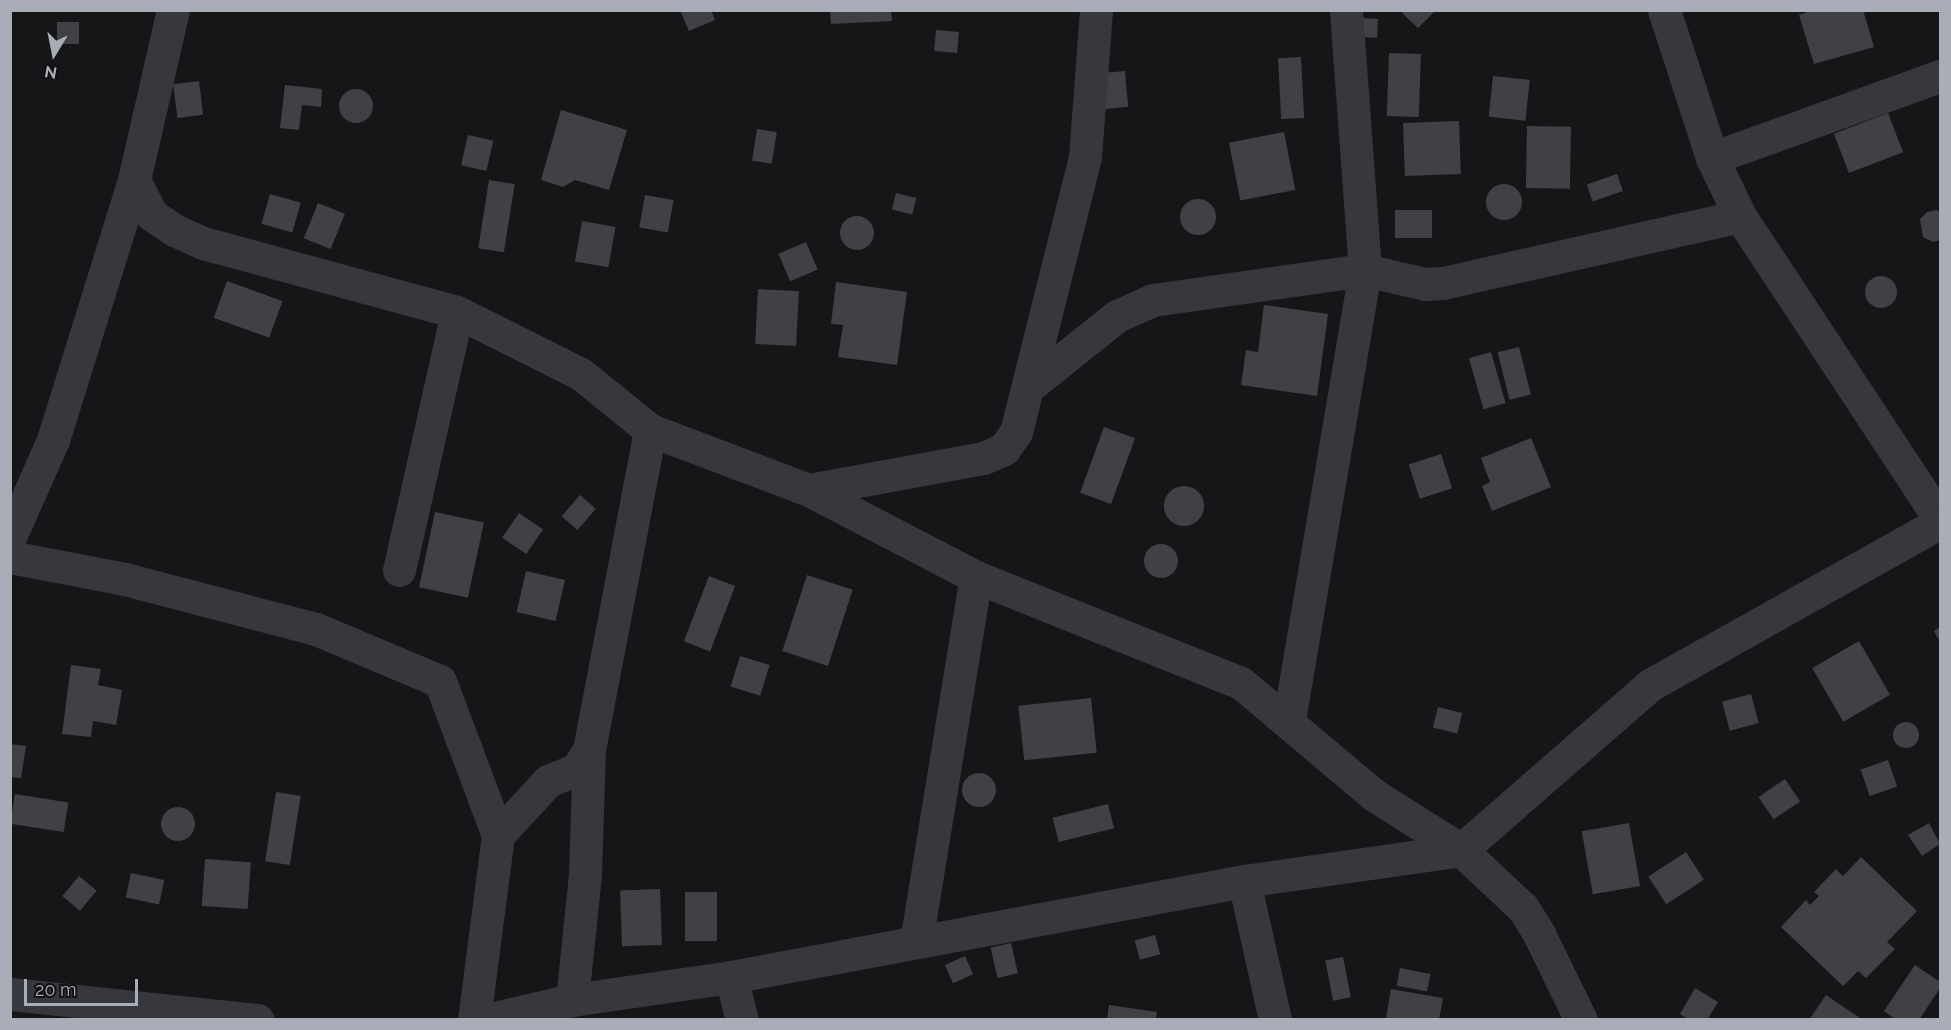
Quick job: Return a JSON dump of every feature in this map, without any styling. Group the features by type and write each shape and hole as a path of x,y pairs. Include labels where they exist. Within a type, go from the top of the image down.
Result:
{"street":[{"path":"10,537 53,440 134,180 172,10"},
{"path":"809,490 983,458 1004,449 1016,432 1085,157 1096,10"},
{"path":"1289,720 1365,270 1346,10"},
{"path":"486,1020 572,1000 731,977 1244,881 1461,850 1650,685 1679,665 1941,520 1740,216 1712,158 1664,10"},
{"path":"1712,158 1941,76"},
{"path":"134,180 152,215 204,243 457,312 580,374 650,430 809,490 976,577 1240,683 1289,720 1374,795 1461,850 1523,908 1581,1020"},
{"path":"1028,387 1117,316 1135,306 1365,270 1425,284 1443,283 1740,216"},
{"path":"399,570 457,312"},
{"path":"572,1000 585,875 589,750 650,430"},
{"path":"10,557 125,579 316,628 441,681 498,835 474,1020"},
{"path":"916,942 976,577"},
{"path":"498,835 548,781 577,769 589,750"},
{"path":"1244,881 1275,1020"},
{"path":"731,977 742,1020"},
{"path":"10,994 258,1020"}],"building":[{"path":"680,10 711,10 715,20 689,31"},
{"path":"830,10 891,10 892,21 831,24"},
{"path":"1405,10 1436,10 1418,28 1402,13"},
{"path":"1813,10 1863,10 1874,47 1814,64 1799,15"},
{"path":"1361,18 1378,19 1377,38 1360,37"},
{"path":"57,22 79,22 79,44 57,44"},
{"path":"936,30 959,32 957,53 934,51"},
{"path":"1389,53 1421,54 1419,117 1387,116"},
{"path":"1301,57 1304,118 1281,119 1278,58"},
{"path":"1125,71 1128,107 1102,109 1099,73"},
{"path":"1493,76 1530,80 1526,121 1489,117"},
{"path":"199,81 203,115 177,118 173,84"},
{"path":"285,85 322,89 321,107 302,105 299,130 280,128"},
{"path":"356,89 368,94 373,106 368,118 356,123 344,118 339,106 344,94"},
{"path":"561,110 627,130 609,190 575,180 563,187 541,180"},
{"path":"1888,113 1903,152 1849,173 1834,134"},
{"path":"1459,121 1461,174 1405,176 1403,123"},
{"path":"1527,126 1571,127 1570,189 1526,188"},
{"path":"757,129 777,132 772,164 752,161"},
{"path":"1284,132 1295,190 1240,201 1229,143"},
{"path":"468,135 493,141 486,171 461,165"},
{"path":"1617,174 1623,191 1593,201 1587,184"},
{"path":"489,180 515,184 504,252 478,248"},
{"path":"1504,184 1517,189 1522,202 1517,215 1504,220 1491,215 1486,202 1491,189"},
{"path":"896,193 916,198 912,215 892,209"},
{"path":"270,194 301,203 292,233 261,224"},
{"path":"645,195 674,200 668,233 639,227"},
{"path":"1198,199 1210,205 1216,217 1210,229 1198,235 1186,229 1180,217 1186,205"},
{"path":"318,203 345,214 331,249 304,238"},
{"path":"1395,210 1432,210 1432,238 1395,238"},
{"path":"1937,210 1940,212 1940,240 1933,242 1923,237 1920,219 1927,212"},
{"path":"857,216 869,221 874,233 869,245 857,250 845,245 840,233 845,221"},
{"path":"582,221 615,227 608,267 575,261"},
{"path":"806,242 818,270 790,281 778,254"},
{"path":"1881,276 1892,281 1897,292 1892,303 1881,308 1870,303 1865,292 1870,281"},
{"path":"227,281 282,301 269,338 214,318"},
{"path":"836,282 907,292 897,365 838,357 843,325 831,324"},
{"path":"758,289 799,291 796,346 755,344"},
{"path":"1264,305 1328,314 1317,396 1241,385 1246,350 1258,352"},
{"path":"1519,347 1531,395 1510,400 1498,352"},
{"path":"1491,352 1506,403 1483,409 1469,358"},
{"path":"1104,427 1135,438 1111,504 1080,493"},
{"path":"1531,438 1551,487 1492,511 1482,486 1490,482 1481,458"},
{"path":"1441,454 1452,488 1420,499 1409,465"},
{"path":"1184,486 1198,492 1204,506 1198,520 1184,526 1170,520 1164,506 1170,492"},
{"path":"580,495 596,509 577,530 562,516"},
{"path":"435,512 484,522 468,598 419,587"},
{"path":"519,513 543,529 526,554 502,538"},
{"path":"1161,544 1173,549 1178,561 1173,573 1161,578 1149,573 1144,561 1149,549"},
{"path":"526,571 565,580 556,621 517,612"},
{"path":"807,575 853,590 828,666 782,651"},
{"path":"709,576 735,586 710,651 684,641"},
{"path":"1940,627 1940,642 1934,631"},
{"path":"1859,641 1890,695 1843,722 1812,668"},
{"path":"740,656 770,665 760,696 731,687"},
{"path":"71,665 101,669 98,685 122,690 116,725 93,721 91,737 62,734"},
{"path":"1751,694 1759,723 1730,731 1722,702"},
{"path":"1091,698 1097,753 1024,760 1018,706"},
{"path":"1438,707 1462,713 1457,733 1433,727"},
{"path":"1906,722 1915,726 1919,735 1915,744 1906,748 1897,744 1893,735 1897,726"},
{"path":"10,744 26,746 21,778 10,777"},
{"path":"1888,760 1897,786 1870,796 1861,769"},
{"path":"979,773 991,778 996,790 991,802 979,807 967,802 962,790 967,778"},
{"path":"1785,779 1800,801 1774,819 1758,797"},
{"path":"276,792 301,796 290,865 265,861"},
{"path":"15,794 68,802 64,832 10,824"},
{"path":"1108,804 1114,828 1059,842 1053,818"},
{"path":"178,807 190,812 195,824 190,836 178,841 166,836 161,824 166,812"},
{"path":"1629,823 1640,886 1593,894 1582,831"},
{"path":"1929,823 1940,844 1922,856 1908,835"},
{"path":"1686,852 1704,880 1666,904 1648,877"},
{"path":"1861,857 1917,911 1887,942 1895,949 1866,978 1858,971 1843,986 1781,927 1806,900 1810,905 1819,896 1814,892 1836,869 1843,876"},
{"path":"205,859 251,862 248,909 202,906"},
{"path":"131,873 164,880 159,905 126,897"},
{"path":"79,876 97,891 80,911 62,896"},
{"path":"660,889 662,945 622,946 620,890"},
{"path":"685,892 717,892 717,941 685,941"},
{"path":"1155,935 1160,954 1140,960 1135,940"},
{"path":"1011,943 1018,973 998,978 991,948"},
{"path":"965,956 973,974 953,983 945,965"},
{"path":"1343,957 1351,997 1333,1001 1325,960"},
{"path":"1915,965 1940,982 1940,988 1919,1020 1896,1020 1884,1011"},
{"path":"1400,968 1430,974 1427,992 1397,986"},
{"path":"1695,988 1718,1002 1707,1020 1689,1020 1680,1014"},
{"path":"1391,989 1443,998 1439,1020 1386,1018"},
{"path":"1826,995 1863,1020 1809,1020"},
{"path":"1109,1005 1157,1012 1156,1020 1107,1020"}]}
